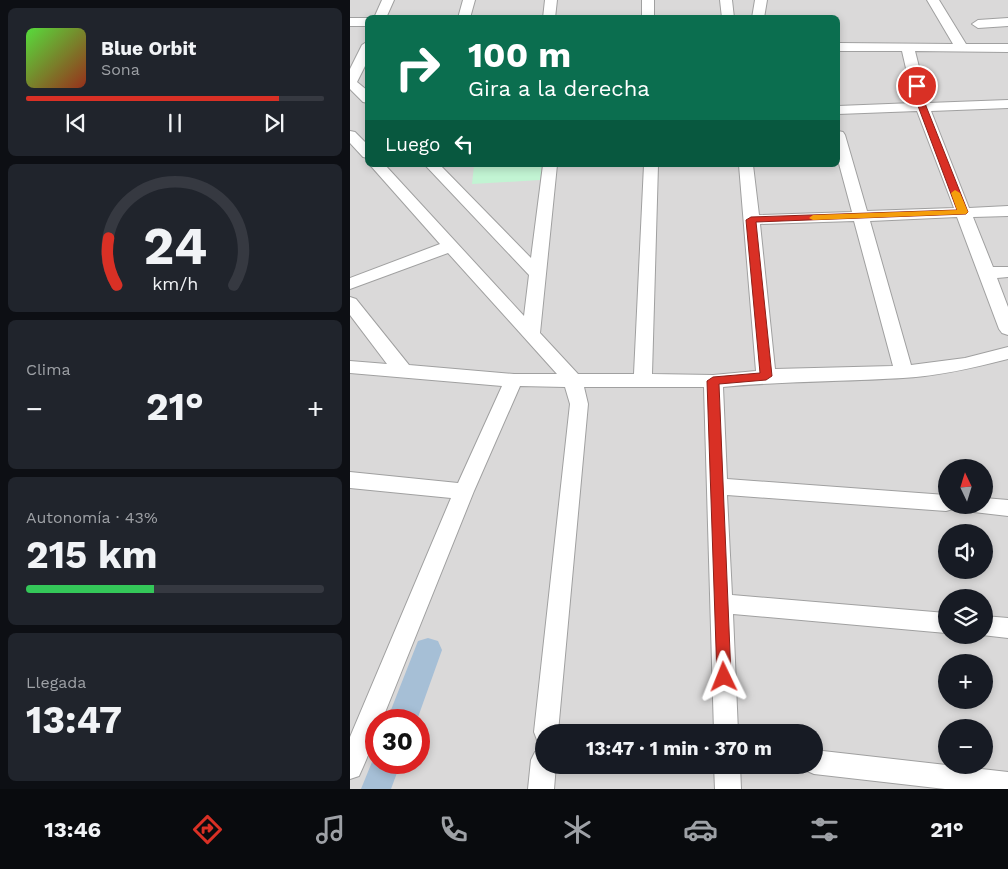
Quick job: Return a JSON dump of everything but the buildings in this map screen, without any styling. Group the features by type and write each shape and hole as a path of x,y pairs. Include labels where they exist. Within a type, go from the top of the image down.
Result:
{"street":[{"path":"381,15 388,0"},
{"path":"465,15 469,0"},
{"path":"549,15 551,0"},
{"path":"648,0 648,15"},
{"path":"726,0 728,15"},
{"path":"758,15 761,0"},
{"path":"933,0 962,48"},
{"path":"350,22 365,22"},
{"path":"978,24 1008,22"},
{"path":"840,47 1008,48"},
{"path":"908,48 922,107 1008,329"},
{"path":"351,82 365,52"},
{"path":"351,82 365,82"},
{"path":"351,82 365,96"},
{"path":"840,110 1008,104"},
{"path":"350,134 365,132"},
{"path":"350,134 365,151"},
{"path":"840,143 904,372"},
{"path":"379,167 572,380 579,404 547,724"},
{"path":"434,167 538,274"},
{"path":"531,335 550,167"},
{"path":"642,380 650,167"},
{"path":"746,167 766,376"},
{"path":"751,220 1008,211"},
{"path":"350,284 451,246"},
{"path":"986,273 1008,272"},
{"path":"350,303 403,371"},
{"path":"350,367 514,380 713,381 766,376 904,372 966,364 1008,353"},
{"path":"350,767 358,728 514,380"},
{"path":"713,381 726,724"},
{"path":"350,480 464,491"},
{"path":"717,486 938,502"},
{"path":"993,507 1008,508"},
{"path":"721,603 938,622"},
{"path":"993,627 1008,628"},
{"path":"823,763 1008,784"},
{"path":"541,789 543,774"},
{"path":"727,774 728,789"}],"shaded area":[{"path":"350,0 1008,0 1008,789 350,789"}],"green space":[{"path":"474,167 542,167 540,180 472,184"}],"waterway":[{"path":"406,709 428,650"},
{"path":"376,789 382,774"}],"slow traffic":[{"path":"813,218 963,212 955,193"}],"route":[{"path":"724,677 713,381 766,376 751,220 963,212 922,106 917,86"}]}
